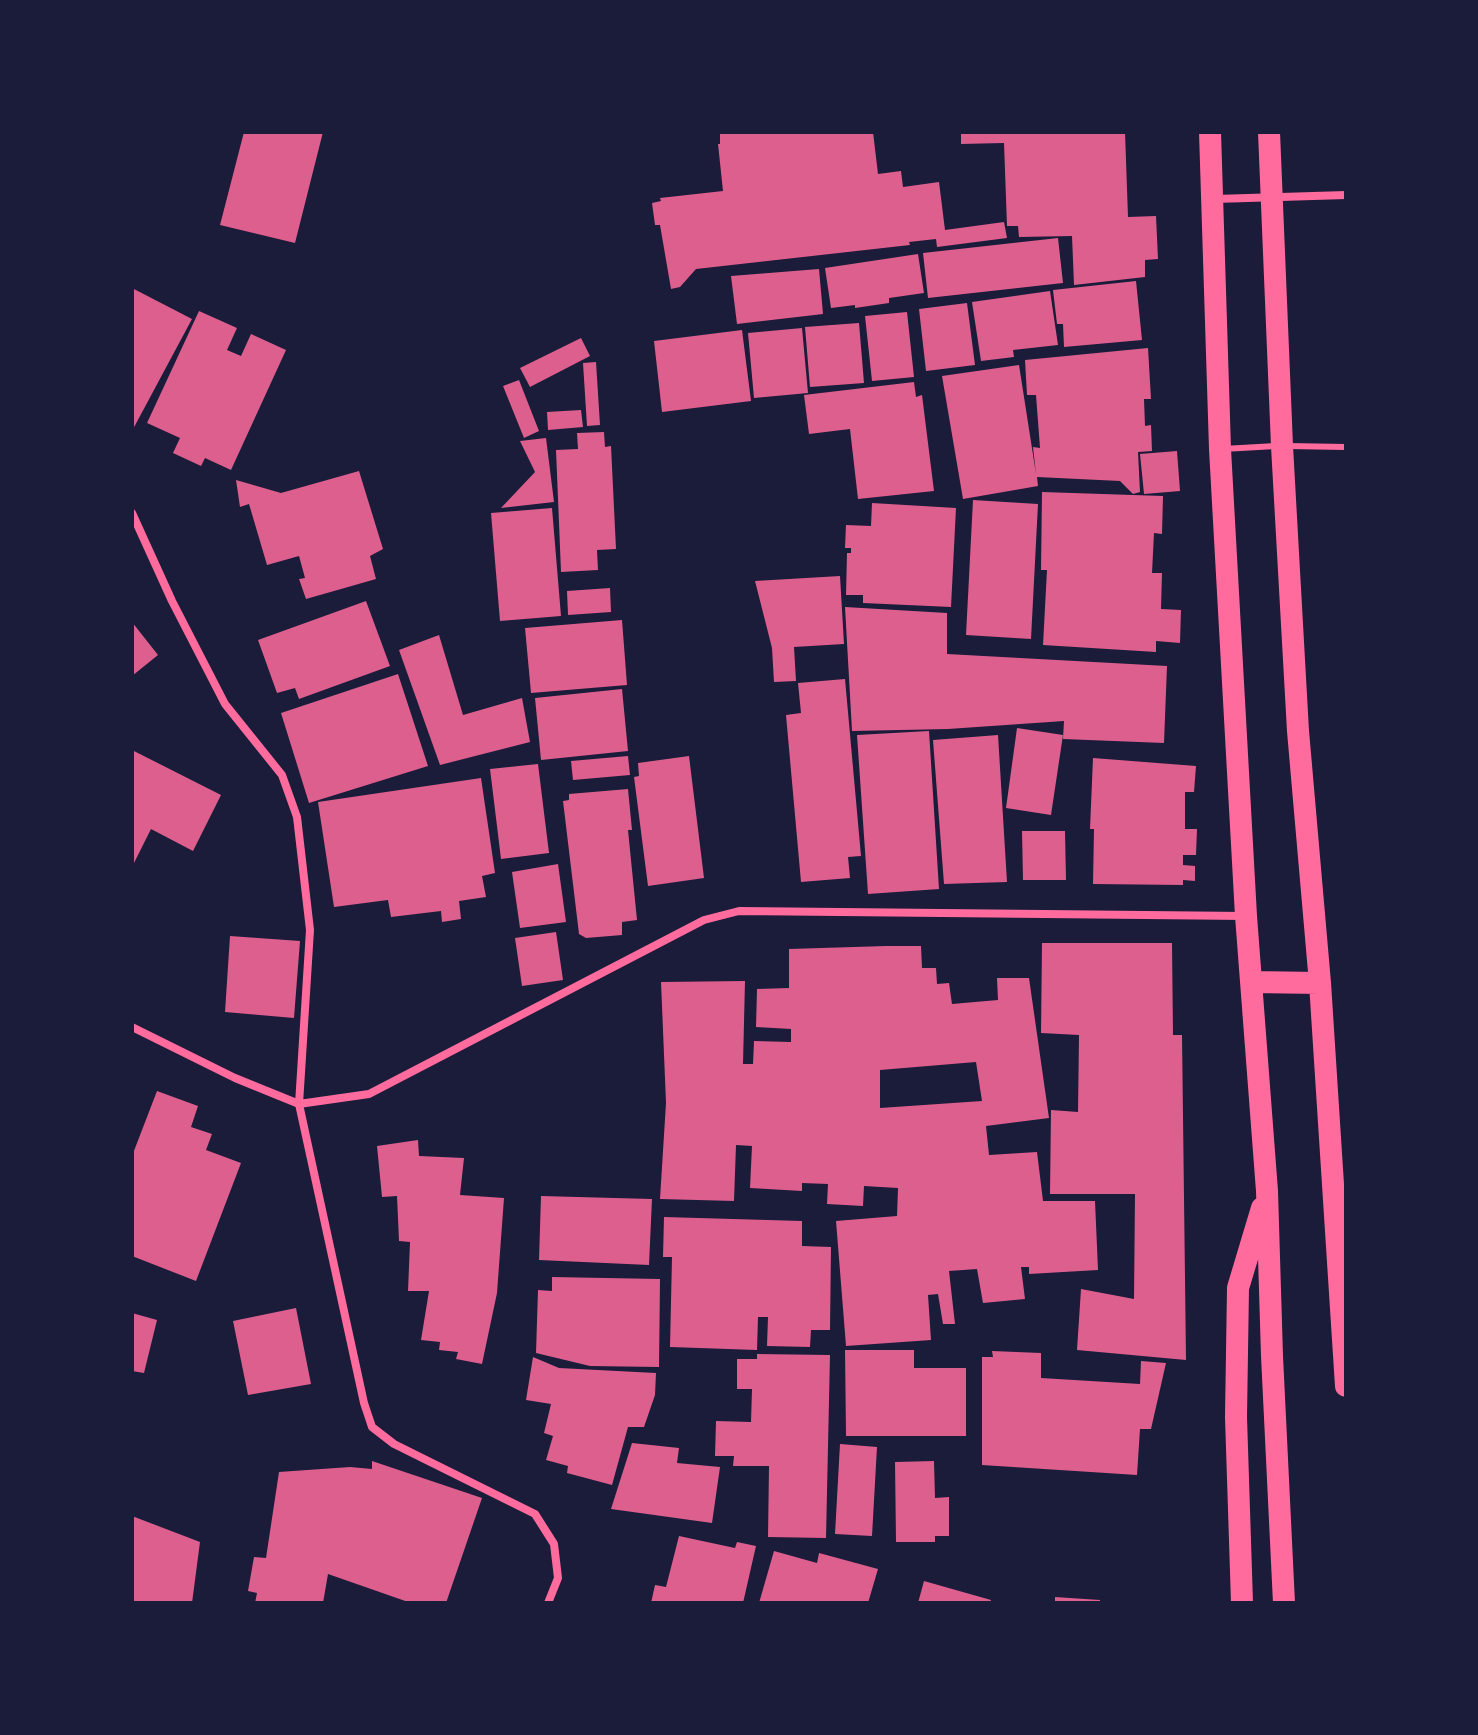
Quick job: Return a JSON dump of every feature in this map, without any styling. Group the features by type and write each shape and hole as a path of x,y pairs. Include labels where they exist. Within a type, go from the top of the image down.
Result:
{"highway":[{"path":"1210,132 1220,449 1246,916 1267,1191 1284,1603"},
{"path":"1269,132 1298,731 1320,983 1346,1386"},
{"path":"1251,982 1320,983"},
{"path":"1328,1130 1346,1159"},
{"path":"1242,1603 1236,1417 1238,1288 1267,1191"}],"street":[{"path":"1211,199 1346,195"},
{"path":"132,513 172,601 225,704 282,775 297,817 310,930 299,1104 364,1403 372,1427 394,1444 535,1514 554,1544 558,1578 548,1603"},
{"path":"132,1027 235,1078 299,1104 369,1094 704,920 739,911 1246,916"}],"lane":[{"path":"1220,449 1346,447"}],"building":[{"path":"244,132 323,132 295,243 220,225"},
{"path":"720,132 873,132 878,174 901,171 903,187 939,182 945,230 1004,222 1007,238 937,247 936,239 909,242 910,245 696,269 680,287 671,289 660,225 655,225 652,203 661,201 660,198 723,191 718,144"},
{"path":"961,132 1125,132 1128,217 1156,216 1158,259 1145,260 1145,277 1074,285 1072,236 1019,237 1018,226 1007,226 1004,143 961,144"},
{"path":"1058,238 1063,283 928,298 923,253"},
{"path":"918,254 924,293 889,298 889,303 831,308 825,268"},
{"path":"819,269 823,314 737,324 731,276"},
{"path":"1136,281 1142,340 1064,347 1063,324 1057,324 1053,290"},
{"path":"132,288 192,319 132,431"},
{"path":"1050,291 1058,345 1013,350 1014,357 981,361 972,302"},
{"path":"967,303 975,365 926,371 919,309"},
{"path":"199,311 237,328 227,350 241,356 251,334 286,350 231,470 205,458 201,466 173,453 180,438 147,423"},
{"path":"907,312 914,377 872,381 865,316"},
{"path":"859,323 864,383 810,387 805,327"},
{"path":"802,328 808,393 754,398 748,333"},
{"path":"742,330 751,401 662,412 654,341"},
{"path":"581,338 590,356 530,387 520,368"},
{"path":"1148,348 1151,399 1144,399 1145,426 1151,425 1152,451 1138,452 1140,492 1133,494 1120,481 1037,477 1038,486 963,499 942,376 1019,365 1036,474 1033,447 1040,448 1036,395 1027,395 1025,360"},
{"path":"596,362 600,425 587,426 583,363"},
{"path":"519,380 539,431 524,438 503,386"},
{"path":"914,382 916,397 922,395 934,491 858,499 850,429 809,434 804,395"},
{"path":"581,410 583,427 548,430 547,412"},
{"path":"604,432 605,447 611,446 616,549 597,550 598,570 561,572 556,450 578,449 577,433"},
{"path":"546,438 554,502 501,508 535,472 520,441"},
{"path":"1177,451 1180,491 1144,494 1140,454"},
{"path":"359,471 383,549 370,556 376,579 306,599 299,579 305,578 299,556 267,565 249,504 240,507 236,480 281,493"},
{"path":"1042,492 1163,496 1162,534 1154,533 1152,573 1162,573 1161,609 1181,610 1180,643 1156,641 1156,652 1043,645 1047,570 1041,570"},
{"path":"973,500 1038,504 1031,639 966,635"},
{"path":"872,503 956,508 951,607 863,603 863,595 846,595 847,553 851,553 851,548 845,548 846,525 871,526"},
{"path":"552,508 561,616 500,621 491,513"},
{"path":"840,576 844,644 794,647 796,681 774,682 772,648 755,581"},
{"path":"610,588 611,612 568,615 567,591"},
{"path":"366,601 390,666 299,699 295,688 277,693 258,640"},
{"path":"845,607 947,613 947,654 1167,666 1164,743 1063,739 1064,721 948,729 852,731"},
{"path":"622,620 627,685 531,693 525,628"},
{"path":"132,622 158,655 132,676"},
{"path":"439,635 463,715 522,698 530,742 440,765 399,650"},
{"path":"398,674 428,766 309,803 281,713"},
{"path":"845,679 861,856 848,857 850,878 801,882 786,715 801,713 798,683"},
{"path":"622,689 628,751 541,760 535,698"},
{"path":"1017,728 1063,735 1051,815 1006,808"},
{"path":"929,731 939,889 868,894 857,735"},
{"path":"998,735 1007,882 944,884 933,740"},
{"path":"132,750 221,795 193,851 151,829 132,867"},
{"path":"628,756 630,775 573,780 571,761"},
{"path":"689,756 704,878 648,886 634,777 639,776 638,763"},
{"path":"1093,758 1196,766 1194,792 1185,792 1185,829 1197,829 1196,855 1183,855 1183,865 1195,866 1195,881 1183,880 1183,885 1093,884 1094,829 1090,829"},
{"path":"538,764 549,853 501,859 490,769"},
{"path":"481,778 495,873 482,876 486,897 459,901 461,919 442,922 441,911 391,917 388,900 334,907 318,802"},
{"path":"628,789 632,830 628,830 637,920 622,922 622,935 586,938 579,934 563,801 569,800 569,794"},
{"path":"1022,831 1065,831 1066,880 1023,880"},
{"path":"558,864 566,922 520,928 512,872"},
{"path":"556,932 563,980 522,986 515,938"},
{"path":"230,936 300,941 294,1018 225,1012"},
{"path":"1042,943 1172,943 1173,1035 1182,1035 1186,1360 1077,1350 1081,1289 1134,1299 1135,1194 1050,1194 1051,1110 1078,1112 1079,1035 1041,1033"},
{"path":"921,946 922,968 936,968 937,984 949,983 952,1004 998,1000 997,978 1029,978 1049,1118 986,1126 989,1155 1037,1152 1043,1201 1095,1201 1098,1270 1029,1274 1029,1267 1021,1267 1025,1299 983,1303 977,1269 949,1271 955,1324 943,1324 938,1294 928,1295 931,1340 846,1346 836,1221 897,1216 898,1188 864,1186 863,1206 827,1204 828,1184 802,1183 802,1191 750,1188 752,1146 736,1145 734,1201 660,1199 666,1103 661,982 745,981 743,1064 753,1064 754,1041 791,1042 791,1029 756,1027 757,989 789,988 789,949","holes":["976,1062 982,1101 880,1108 880,1070"]},
{"path":"157,1091 198,1106 191,1127 212,1134 206,1150 241,1163 196,1281 132,1256 132,1156"},
{"path":"418,1140 419,1156 464,1158 460,1195 504,1198 497,1293 482,1364 456,1359 458,1352 439,1350 440,1342 421,1340 429,1291 408,1291 410,1242 399,1241 397,1196 382,1197 377,1146"},
{"path":"541,1196 652,1199 649,1265 539,1260"},
{"path":"664,1217 802,1221 802,1246 831,1247 830,1330 811,1330 810,1347 767,1346 768,1317 758,1317 757,1350 670,1347 672,1257 663,1257"},
{"path":"552,1277 660,1279 659,1367 590,1366 536,1353 538,1290 552,1291"},
{"path":"296,1308 311,1384 248,1395 233,1321"},
{"path":"132,1313 157,1320 144,1373 132,1371"},
{"path":"845,1350 914,1350 914,1368 966,1368 966,1436 846,1436"},
{"path":"992,1351 1041,1353 1041,1378 1140,1384 1141,1361 1166,1363 1151,1429 1140,1429 1137,1475 982,1465 982,1357 993,1357"},
{"path":"757,1354 830,1355 826,1538 768,1537 769,1466 733,1466 734,1456 715,1456 716,1421 751,1422 752,1389 737,1389 737,1359 757,1359"},
{"path":"533,1357 559,1368 656,1373 655,1395 644,1427 628,1427 612,1485 567,1473 568,1466 546,1460 553,1436 544,1433 551,1404 526,1400"},
{"path":"632,1443 679,1448 677,1463 720,1467 712,1523 611,1509"},
{"path":"840,1444 877,1447 872,1536 835,1534"},
{"path":"372,1461 482,1498 446,1603 411,1603 328,1574 323,1603 255,1603 257,1593 248,1591 254,1557 266,1558 279,1472 350,1467 372,1469"},
{"path":"934,1461 935,1498 949,1497 949,1536 935,1536 935,1542 896,1542 895,1462"},
{"path":"132,1516 200,1542 192,1603 132,1603"},
{"path":"679,1536 735,1548 737,1542 756,1546 743,1603 651,1603 655,1585 666,1587"},
{"path":"774,1551 817,1563 819,1553 878,1569 868,1603 759,1603"},
{"path":"924,1581 991,1600 990,1603 918,1603"},
{"path":"1055,1597 1100,1600 1100,1603 1055,1603"}]}
